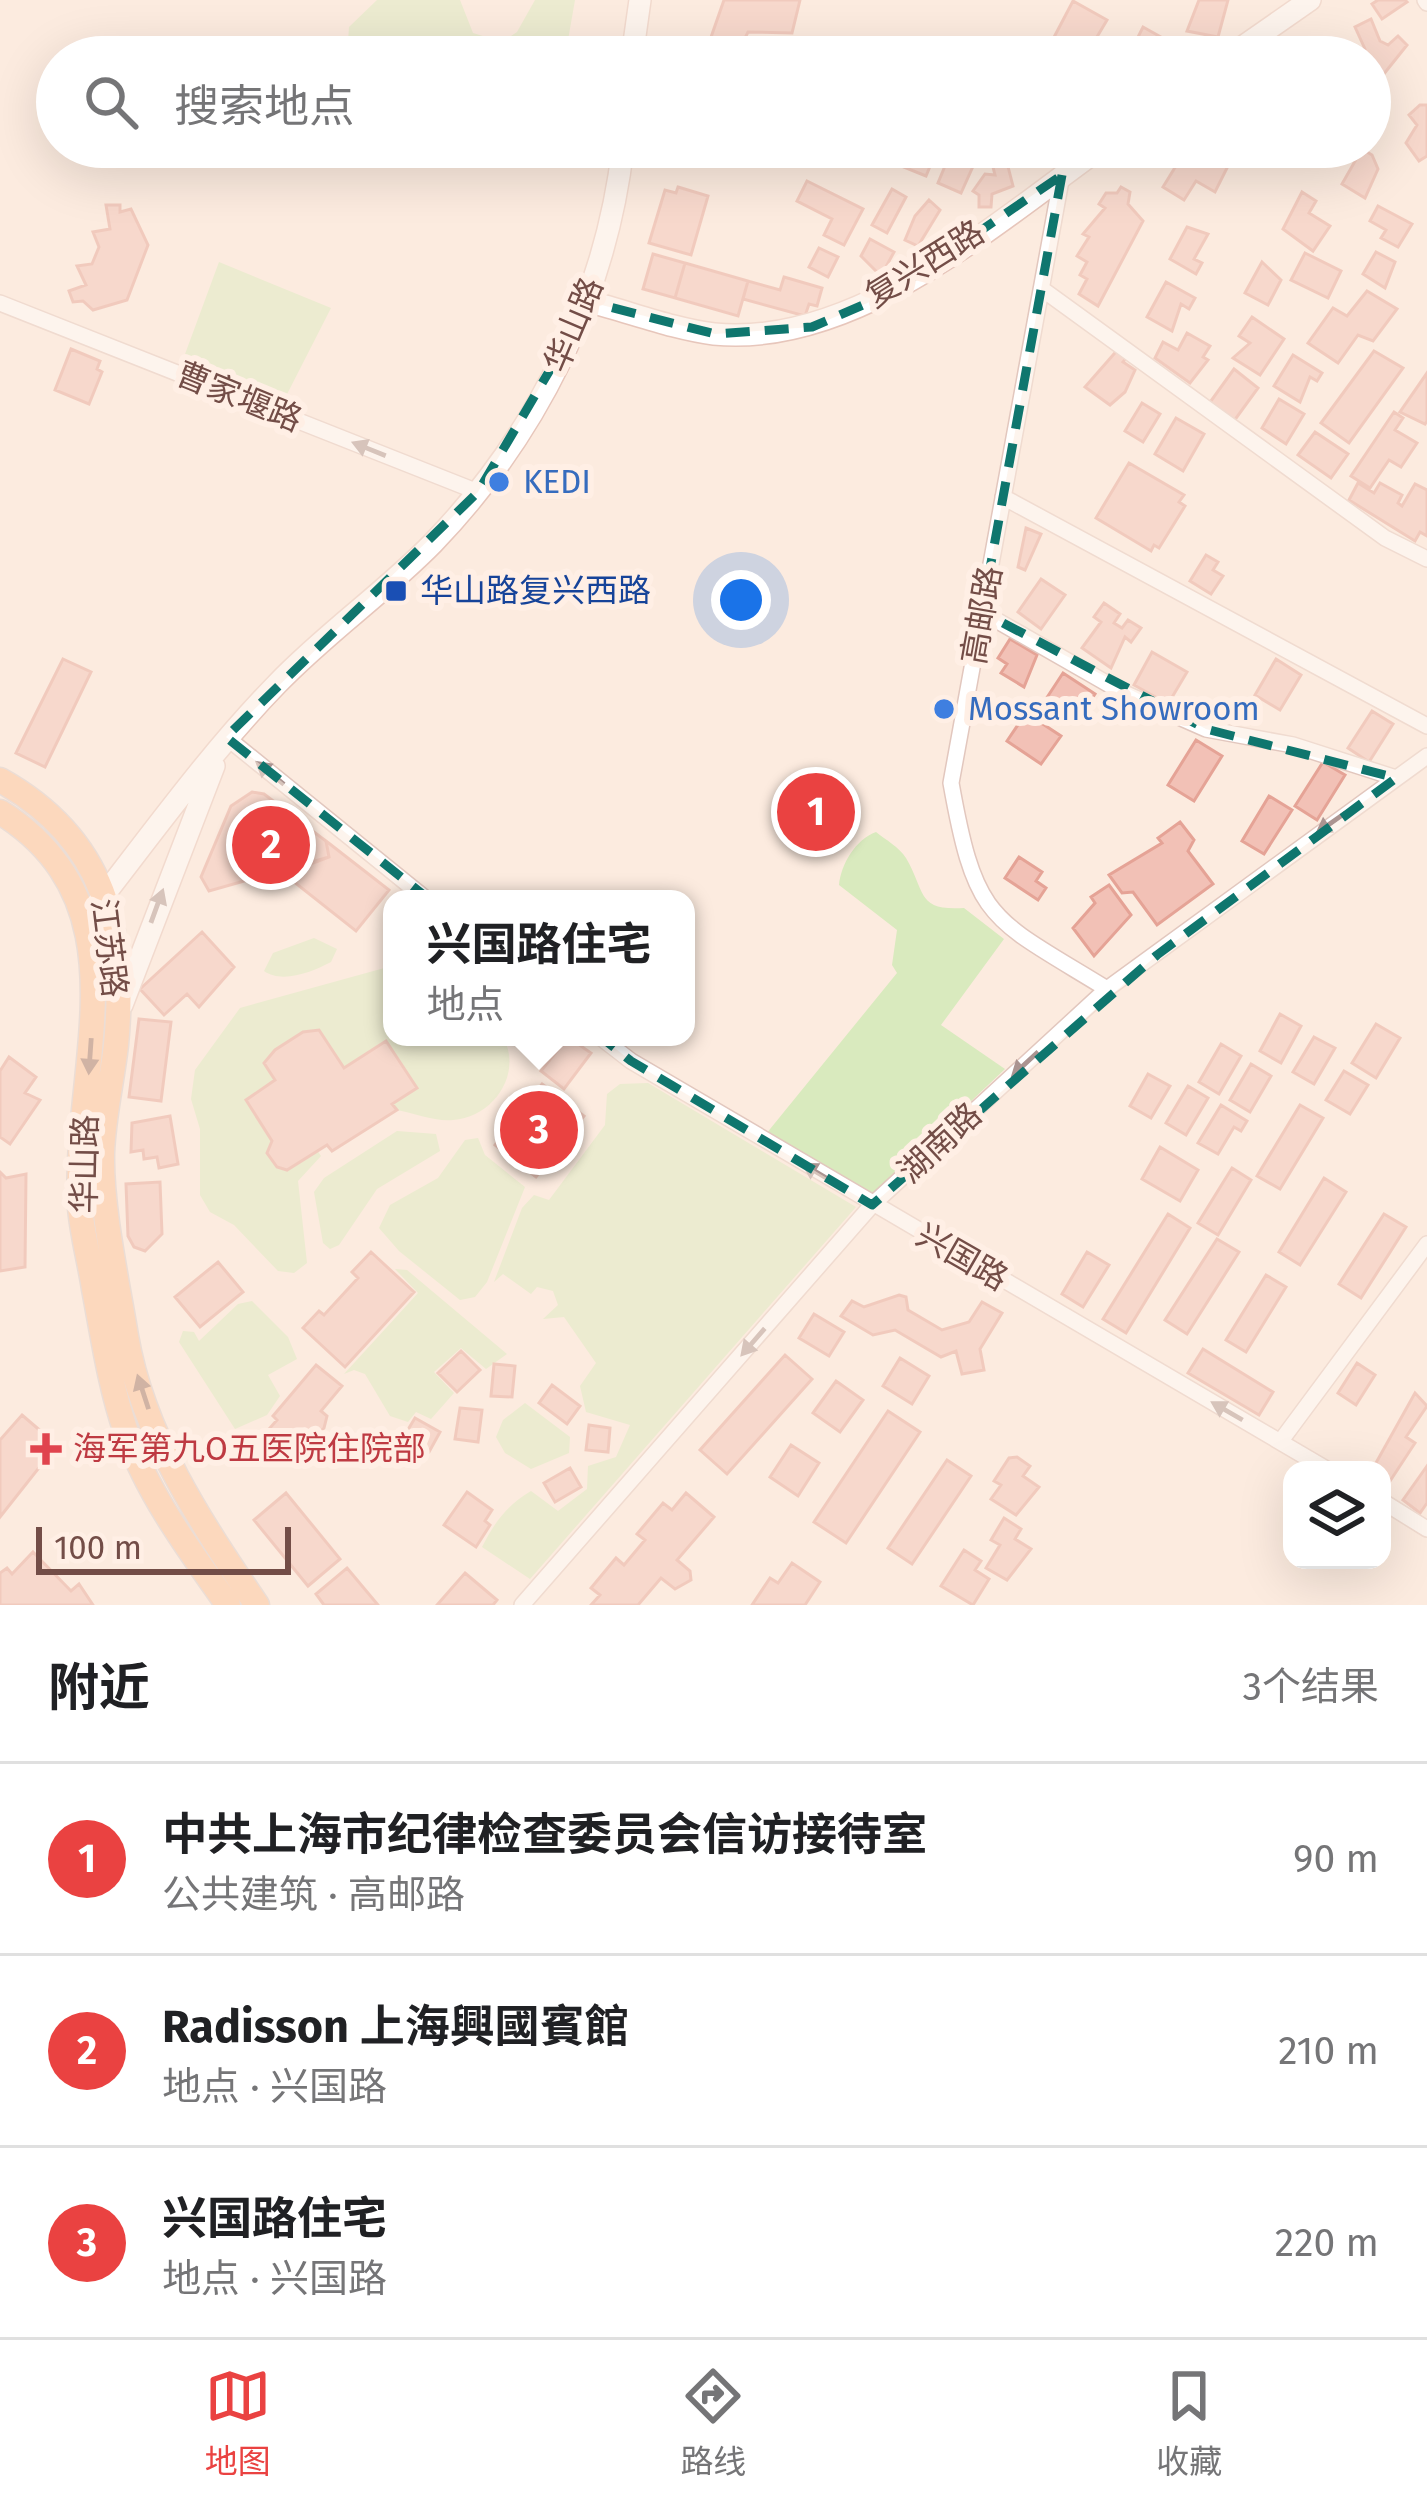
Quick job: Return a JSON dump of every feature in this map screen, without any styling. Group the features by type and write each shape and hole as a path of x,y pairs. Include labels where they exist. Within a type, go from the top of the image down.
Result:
{"main road":[{"path":"635,36 640,0"},
{"path":"1258,36 1310,0"},
{"name":"华山路","path":"228,1605 170,1522 127,1433 104,1344 80,1208 94,999 87,917 226,737 295,665 432,544 478,492 544,394 590,302 617,199 620,168"},
{"name":"复兴西路","path":"590,302 715,334 812,327 888,294 1073,168"},
{"name":"华山路","path":"226,737 118,1016 102,1156 127,1341 157,1436 194,1511 257,1605"},
{"name":"江苏路","path":"0,780 26,795 70,834 106,892 118,1016"},
{"name":"江苏路","path":"0,812 62,865 87,917"}],"street":[{"name":"高邮路","path":"1062,176 951,783 973,884 986,907 1021,936 1107,989"},
{"path":"1042,289 1385,538 1427,559"},
{"name":"曹家堰路","path":"0,303 478,492"},
{"path":"1004,497 1427,726"},
{"path":"982,612 1122,692 1206,729 1293,745 1396,778"},
{"path":"226,737 415,890"},
{"name":"湖南路","path":"522,1605 872,1205 1107,989 1427,756"},
{"name":"兴国路","path":"612,1046 872,1205 1313,1461"},
{"path":"1280,1442 1427,1244"},
{"path":"1391,1507 1427,1529"}],"highlighted area":[{"path":"1062,175 982,612 1206,729 1396,778 1157,955 872,1205 631,1061 226,737 478,492 590,302 715,334 812,327 888,294"}],"green space":[{"path":"377,0 460,0 473,33 483,36 348,36 349,27"},
{"path":"535,0 575,0 569,36 511,36"},
{"path":"219,262 331,308 282,404 181,365"},
{"path":"876,832 903,854 924,897 938,906 964,908 1004,939 941,1025 1005,1069 871,1196 766,1134 897,973 892,965 897,930 839,885 851,853"},
{"path":"314,938 337,949 331,962 288,977 264,971 273,953"},
{"path":"383,968 383,1046 506,1046 507,1078 481,1111 439,1120 397,1110 392,1104 416,1088 344,1068 319,1030 282,1045 264,1063 275,1080 246,1101 272,1141 267,1153 277,1167 287,1169 317,1150 321,1156 298,1181 307,1263 294,1273 278,1271 234,1225 210,1212 200,1195 200,1129 191,1099 195,1070 240,1008"},
{"path":"648,1083 856,1207 530,1579 482,1547 492,1530 531,1491 558,1511 587,1489 588,1466 616,1457 630,1425 586,1412 580,1386 596,1363 564,1317 543,1319 558,1305 553,1291 537,1287 531,1294 503,1274 494,1282 522,1208 534,1195 549,1200 605,1125 607,1094 620,1084"},
{"path":"397,1131 436,1134 440,1151 377,1189 339,1245 330,1249 323,1243 314,1192 324,1178"},
{"path":"478,1138 485,1155 525,1187 487,1282 475,1297 460,1300 399,1251 379,1228 390,1205 438,1178 465,1140"},
{"path":"395,1269 407,1270 507,1354 486,1369 461,1348 434,1372 454,1393 431,1419 416,1412 408,1422 390,1416 365,1374 354,1370 344,1374 418,1293"},
{"path":"252,1301 288,1337 297,1359 268,1375 280,1396 267,1415 235,1429 179,1342 183,1331 194,1332 199,1341 238,1304"},
{"path":"525,1403 570,1437 569,1453 531,1469 505,1453 496,1437 503,1420"}],"building":[{"path":"724,0 800,0 792,33 711,36"},
{"path":"1199,0 1228,0 1218,36 1187,31"},
{"path":"1378,0 1407,2 1382,19 1372,4"},
{"path":"1073,1 1107,20 1097,36 1055,36"},
{"path":"1371,19 1378,36 1359,36 1355,27"},
{"path":"1143,27 1159,36 1138,36"},
{"path":"1398,36 1407,45 1391,65 1391,42"},
{"path":"1427,105 1427,156 1419,161 1406,143 1417,125 1409,115"},
{"path":"906,168 929,168 926,176"},
{"path":"944,168 972,168 961,193 938,183"},
{"path":"993,168 1008,168 1013,186 992,194 991,207 979,207 979,195 973,191 985,174 995,175"},
{"path":"1175,168 1227,168 1215,192 1196,181 1184,200 1163,187"},
{"path":"1351,168 1378,168 1365,198 1342,184"},
{"path":"807,181 863,209 844,245 824,235 832,219 797,201"},
{"path":"678,187 708,196 691,255 649,243 665,190 676,193"},
{"path":"1121,187 1130,192 1128,204 1143,221 1098,306 1079,294 1087,279 1080,275 1087,262 1077,256 1089,237 1083,234 1105,208 1099,204 1106,193 1117,193"},
{"path":"892,189 906,197 887,233 872,225"},
{"path":"1302,192 1316,201 1309,213 1330,226 1313,251 1283,229"},
{"path":"929,200 940,210 918,246 905,240 915,216"},
{"path":"106,205 120,205 120,212 131,209 148,245 127,300 93,310 83,301 73,302 69,291 86,285 77,266 92,264 99,247 93,232 110,229"},
{"path":"1378,206 1412,224 1398,247 1381,238 1386,230 1370,221"},
{"path":"1187,227 1208,234 1194,259 1202,263 1196,274 1170,259"},
{"path":"870,239 894,252 881,276 861,256"},
{"path":"819,248 838,257 828,277 809,267"},
{"path":"1376,252 1395,262 1385,288 1363,274"},
{"path":"1305,253 1341,271 1328,298 1291,280"},
{"path":"653,254 685,263 675,298 643,289"},
{"path":"1262,262 1281,280 1268,305 1245,293"},
{"path":"685,263 748,281 738,316 675,298"},
{"path":"784,277 822,288 817,306 809,304 805,316 743,299 748,281 780,290"},
{"path":"1166,282 1195,298 1189,309 1181,304 1172,331 1147,317"},
{"path":"1367,291 1397,309 1373,341 1358,335 1338,363 1308,343 1333,308 1347,316"},
{"path":"1252,317 1284,339 1260,375 1233,358 1250,343 1239,336"},
{"path":"1187,333 1210,346 1203,357 1208,360 1190,383 1155,358 1163,342 1178,350"},
{"path":"1121,346 1128,356 1123,362 1135,370 1125,392 1110,405 1085,387"},
{"path":"71,349 100,361 97,369 102,372 89,404 55,390"},
{"path":"1374,351 1403,368 1349,443 1321,423"},
{"path":"1293,355 1322,373 1317,381 1310,377 1300,402 1274,386"},
{"path":"1234,369 1258,388 1234,421 1208,405"},
{"path":"1427,373 1427,421 1425,424 1400,412"},
{"path":"1279,399 1304,414 1286,444 1262,428"},
{"path":"1142,403 1160,414 1143,442 1125,431"},
{"path":"1394,412 1403,418 1395,430 1417,443 1401,467 1389,460 1370,488 1351,476"},
{"path":"1176,418 1204,434 1183,471 1155,454"},
{"path":"1315,432 1348,454 1331,478 1298,455"},
{"path":"1129,463 1184,495 1179,502 1185,506 1159,548 1154,545 1151,551 1096,518"},
{"path":"1358,483 1374,493 1380,483 1402,495 1398,503 1402,506 1415,484 1427,490 1427,536 1420,532 1415,541 1349,500"},
{"path":"1026,528 1041,534 1025,570 1018,567"},
{"path":"1206,555 1218,562 1213,570 1223,576 1211,594 1190,581"},
{"path":"1041,579 1065,595 1041,629 1018,612"},
{"path":"1104,603 1120,614 1114,623 1122,628 1128,620 1141,628 1131,642 1125,637 1111,668 1082,648 1101,622 1094,617"},
{"path":"1010,639 1037,655 1024,687 1001,673 1007,664 998,658"},
{"path":"1152,652 1187,672 1168,704 1134,685"},
{"path":"63,659 91,672 45,767 16,753"},
{"path":"1276,659 1301,675 1280,710 1255,695"},
{"path":"1063,673 1095,694 1076,723 1044,702"},
{"path":"1372,711 1393,724 1369,762 1348,748"},
{"path":"1026,713 1061,736 1041,764 1007,741"},
{"path":"1196,740 1222,756 1194,801 1168,785"},
{"path":"1323,762 1345,775 1317,820 1295,806"},
{"path":"815,776 849,801 822,848 782,823"},
{"path":"252,792 264,794 326,841 329,857 209,891 201,877 231,806"},
{"path":"1269,796 1292,810 1264,854 1242,841"},
{"path":"1180,822 1194,840 1188,851 1213,884 1157,925 1133,892 1122,893 1109,875 1162,843 1158,838"},
{"path":"326,841 389,890 383,890 383,897 356,931 284,874 329,857"},
{"path":"1019,857 1042,872 1036,881 1046,888 1038,900 1005,878"},
{"path":"1109,885 1131,915 1094,956 1073,928 1095,903 1091,897"},
{"path":"202,932 234,967 199,1007 187,994 164,1015 140,989"},
{"path":"1280,1014 1301,1026 1281,1063 1260,1051"},
{"path":"139,1019 171,1022 161,1101 129,1097"},
{"path":"1376,1024 1400,1038 1376,1078 1352,1063"},
{"path":"319,1030 344,1068 383,1043 389,1046 417,1088 392,1104 397,1110 332,1151 327,1145 287,1170 277,1167 267,1153 272,1141 246,1100 275,1080 264,1063 303,1032"},
{"path":"1314,1037 1335,1048 1314,1084 1293,1072"},
{"path":"1221,1044 1241,1056 1219,1094 1199,1082"},
{"path":"561,1046 581,1046 591,1053 564,1089 541,1071"},
{"path":"9,1057 36,1077 25,1093 40,1100 10,1144 0,1137 0,1071"},
{"path":"1251,1064 1271,1076 1250,1112 1230,1100"},
{"path":"1344,1071 1368,1085 1350,1114 1326,1100"},
{"path":"1148,1074 1170,1086 1151,1118 1130,1106"},
{"path":"542,1084 584,1116 536,1177 495,1145"},
{"path":"1188,1086 1208,1098 1186,1135 1166,1123"},
{"path":"1221,1105 1247,1121 1241,1131 1234,1127 1218,1154 1198,1143"},
{"path":"1300,1105 1323,1118 1280,1189 1257,1176"},
{"path":"170,1116 178,1164 159,1168 157,1157 144,1159 143,1150 131,1152 132,1123"},
{"path":"1160,1147 1198,1170 1180,1201 1142,1179"},
{"path":"1232,1168 1251,1180 1218,1235 1198,1223"},
{"path":"0,1172 6,1178 26,1174 25,1267 0,1271"},
{"path":"1324,1178 1346,1192 1300,1265 1279,1252"},
{"path":"160,1182 162,1234 145,1251 134,1247 128,1236 126,1184"},
{"path":"1168,1214 1190,1228 1126,1333 1103,1319"},
{"path":"1384,1214 1406,1227 1361,1298 1339,1284"},
{"path":"1217,1239 1239,1252 1187,1334 1165,1320"},
{"path":"371,1252 414,1292 345,1367 303,1328 319,1311 324,1315 358,1278 352,1272"},
{"path":"1087,1252 1109,1265 1083,1307 1062,1294"},
{"path":"218,1262 243,1292 200,1327 175,1297"},
{"path":"1266,1275 1286,1287 1246,1352 1226,1340"},
{"path":"906,1297 908,1310 942,1330 969,1322 982,1302 1002,1313 980,1349 984,1370 962,1374 956,1351 941,1357 895,1330 873,1335 841,1316 852,1301 864,1307"},
{"path":"814,1314 844,1332 829,1356 799,1338"},
{"path":"1203,1349 1273,1392 1259,1415 1188,1373"},
{"path":"461,1351 480,1370 457,1392 438,1373"},
{"path":"785,1355 812,1379 727,1474 700,1450"},
{"path":"900,1358 929,1376 912,1404 883,1386"},
{"path":"1357,1363 1375,1375 1356,1405 1338,1393"},
{"path":"494,1364 515,1366 512,1397 491,1396"},
{"path":"316,1365 342,1386 321,1411 327,1416 324,1428 297,1453 269,1429 277,1420 273,1416"},
{"path":"836,1381 863,1400 840,1432 813,1413"},
{"path":"552,1385 580,1406 567,1424 539,1403"},
{"path":"1415,1393 1427,1406 1406,1437 1415,1443 1391,1479 1391,1461 1377,1461"},
{"path":"460,1408 482,1410 478,1442 455,1439"},
{"path":"888,1411 920,1432 846,1543 814,1522"},
{"path":"22,1415 57,1445 0,1517 0,1440"},
{"path":"415,1418 440,1432 429,1452 403,1438"},
{"path":"589,1425 610,1428 608,1452 586,1450"},
{"path":"791,1445 819,1463 798,1496 770,1477"},
{"path":"1017,1457 1030,1466 1023,1476 1039,1487 1016,1515 991,1499 1001,1485 994,1481 1009,1458"},
{"path":"947,1460 971,1476 912,1564 888,1548"},
{"path":"1427,1466 1427,1503 1420,1513 1403,1500"},
{"path":"570,1468 581,1487 555,1502 544,1483"},
{"path":"467,1492 492,1510 485,1521 490,1525 476,1547 444,1525"},
{"path":"286,1493 340,1559 308,1586 254,1520"},
{"path":"686,1493 714,1517 677,1560 690,1571 691,1580 675,1589 661,1578 638,1605 591,1605 600,1595 591,1588 616,1558 624,1565 645,1540 637,1534 663,1503 672,1510"},
{"path":"1004,1518 1021,1529 1015,1539 1031,1549 1007,1580 986,1568 1000,1545 991,1540"},
{"path":"964,1550 981,1561 975,1570 989,1579 973,1605 941,1586"},
{"path":"33,1552 71,1591 79,1584 93,1605 0,1605 0,1573 7,1568 12,1574"},
{"path":"792,1563 820,1582 805,1605 752,1605 770,1578 778,1583"},
{"path":"347,1568 378,1605 324,1605 316,1594"},
{"path":"465,1573 497,1600 493,1605 437,1605"}],"place":[{"name":"KEDI","path":"499,482"},
{"name":"华山路复兴西路","path":"396,591"},
{"name":"Mossant Showroom","path":"944,709"},
{"name":"中共上海市纪律检查委员会信访接待室","path":"816,812"},
{"name":"Radisson 上海興國賓館","path":"271,845"},
{"name":"兴国路住宅","path":"539,1130"},
{"name":"海军第九O五医院住院部","path":"46,1449"}]}
